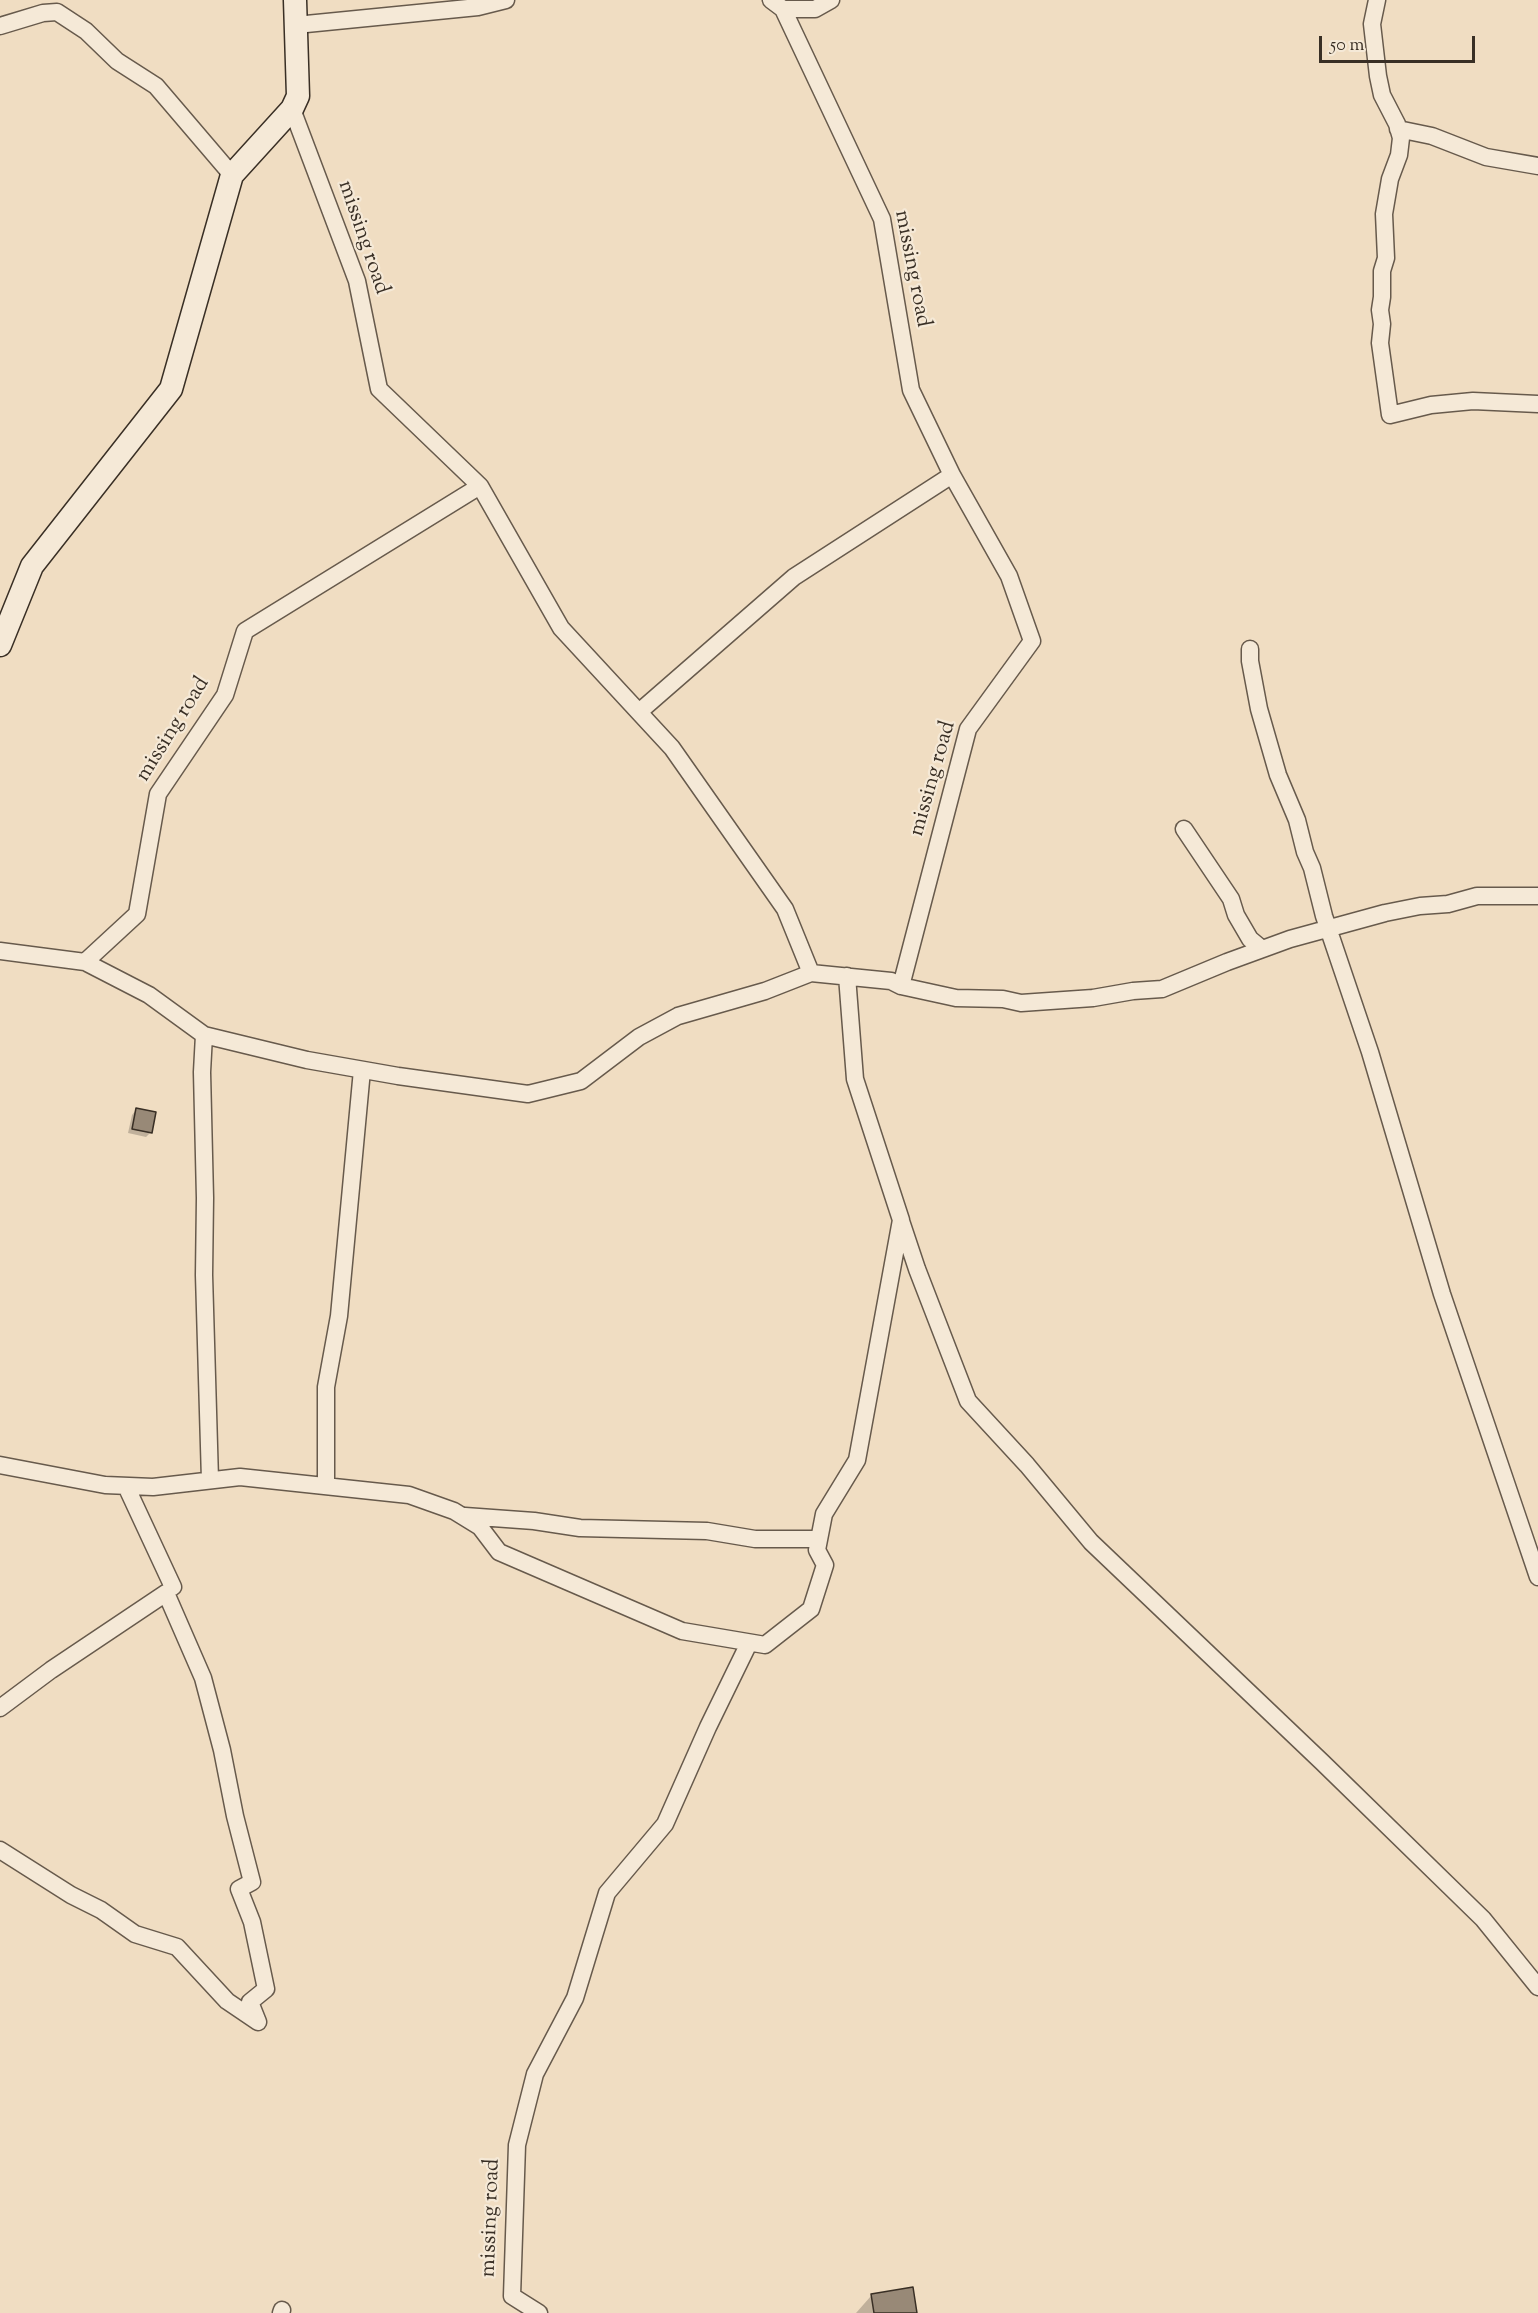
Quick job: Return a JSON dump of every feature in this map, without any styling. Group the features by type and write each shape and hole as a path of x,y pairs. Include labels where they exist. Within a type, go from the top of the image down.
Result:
{"main road":[{"path":"0,645 33,566 171,388 232,176 292,109 298,96 295,0"}],"street":[{"path":"296,25 458,10 506,0"},
{"path":"777,5 815,9 831,0"},
{"path":"1377,0 1372,24 1378,76 1382,95 1401,138 1384,214 1386,258 1382,271 1380,310 1382,324 1380,343 1390,416 1431,405 1473,402 1538,404"},
{"name":"missing road","path":"777,5 882,219 911,390 952,475 1009,576 1032,641 968,729 901,986"},
{"path":"0,26 43,13 57,12 86,32 117,61 156,86 232,176"},
{"name":"missing road","path":"292,109 357,281 379,389 480,486 561,628 672,748 785,909 811,972"},
{"path":"1398,129 1432,136 1486,157 1538,166"},
{"path":"639,712 794,577 952,475"},
{"name":"missing road","path":"85,962 137,914 158,794 225,695 245,631 480,486"},
{"path":"1250,649 1259,709 1278,775 1297,820 1327,928 1370,1052 1442,1294 1538,1577"},
{"path":"1184,829 1231,899 1236,915 1250,939 1262,949"},
{"path":"0,951 85,962 149,995 204,1035 307,1060 528,1094 581,1081 639,1036 678,1016 765,991 811,972 891,981 901,986 957,998 1003,999 1021,1003 1093,998 1133,991 1162,990 1262,949 1327,928 1385,913 1420,906 1449,904 1477,896 1538,896"},
{"path":"847,976 855,1079 917,1269 968,1401 1027,1465 1091,1542 1483,1919 1538,1987"},
{"path":"204,1035 202,1072 204,1275 210,1480"},
{"path":"326,1486 326,1387 339,1316 362,1070"},
{"path":"0,1464 105,1485 153,1486 240,1477 409,1495 461,1516 480,1527 499,1552 682,1631 765,1645 811,1609 825,1565 817,1550 824,1514 857,1460 901,1220"},
{"path":"126,1486 173,1587"},
{"path":"461,1516 534,1521 580,1528 707,1531 755,1539 819,1539"},
{"path":"0,1708 51,1670 166,1593 203,1678 222,1749 235,1816 252,1882 239,1889 252,1922 266,1989 250,2002 258,2022 227,2001 177,1947 135,1934 101,1910 71,1895 0,1850"},
{"name":"missing road","path":"539,2313 512,2296 517,2145 535,2074 575,1998 607,1893 665,1824 708,1727 749,1643"}],"building":[{"path":"136,1108 156,1112 152,1133 132,1129"},
{"path":"913,2287 917,2313 874,2313 871,2294"}]}
